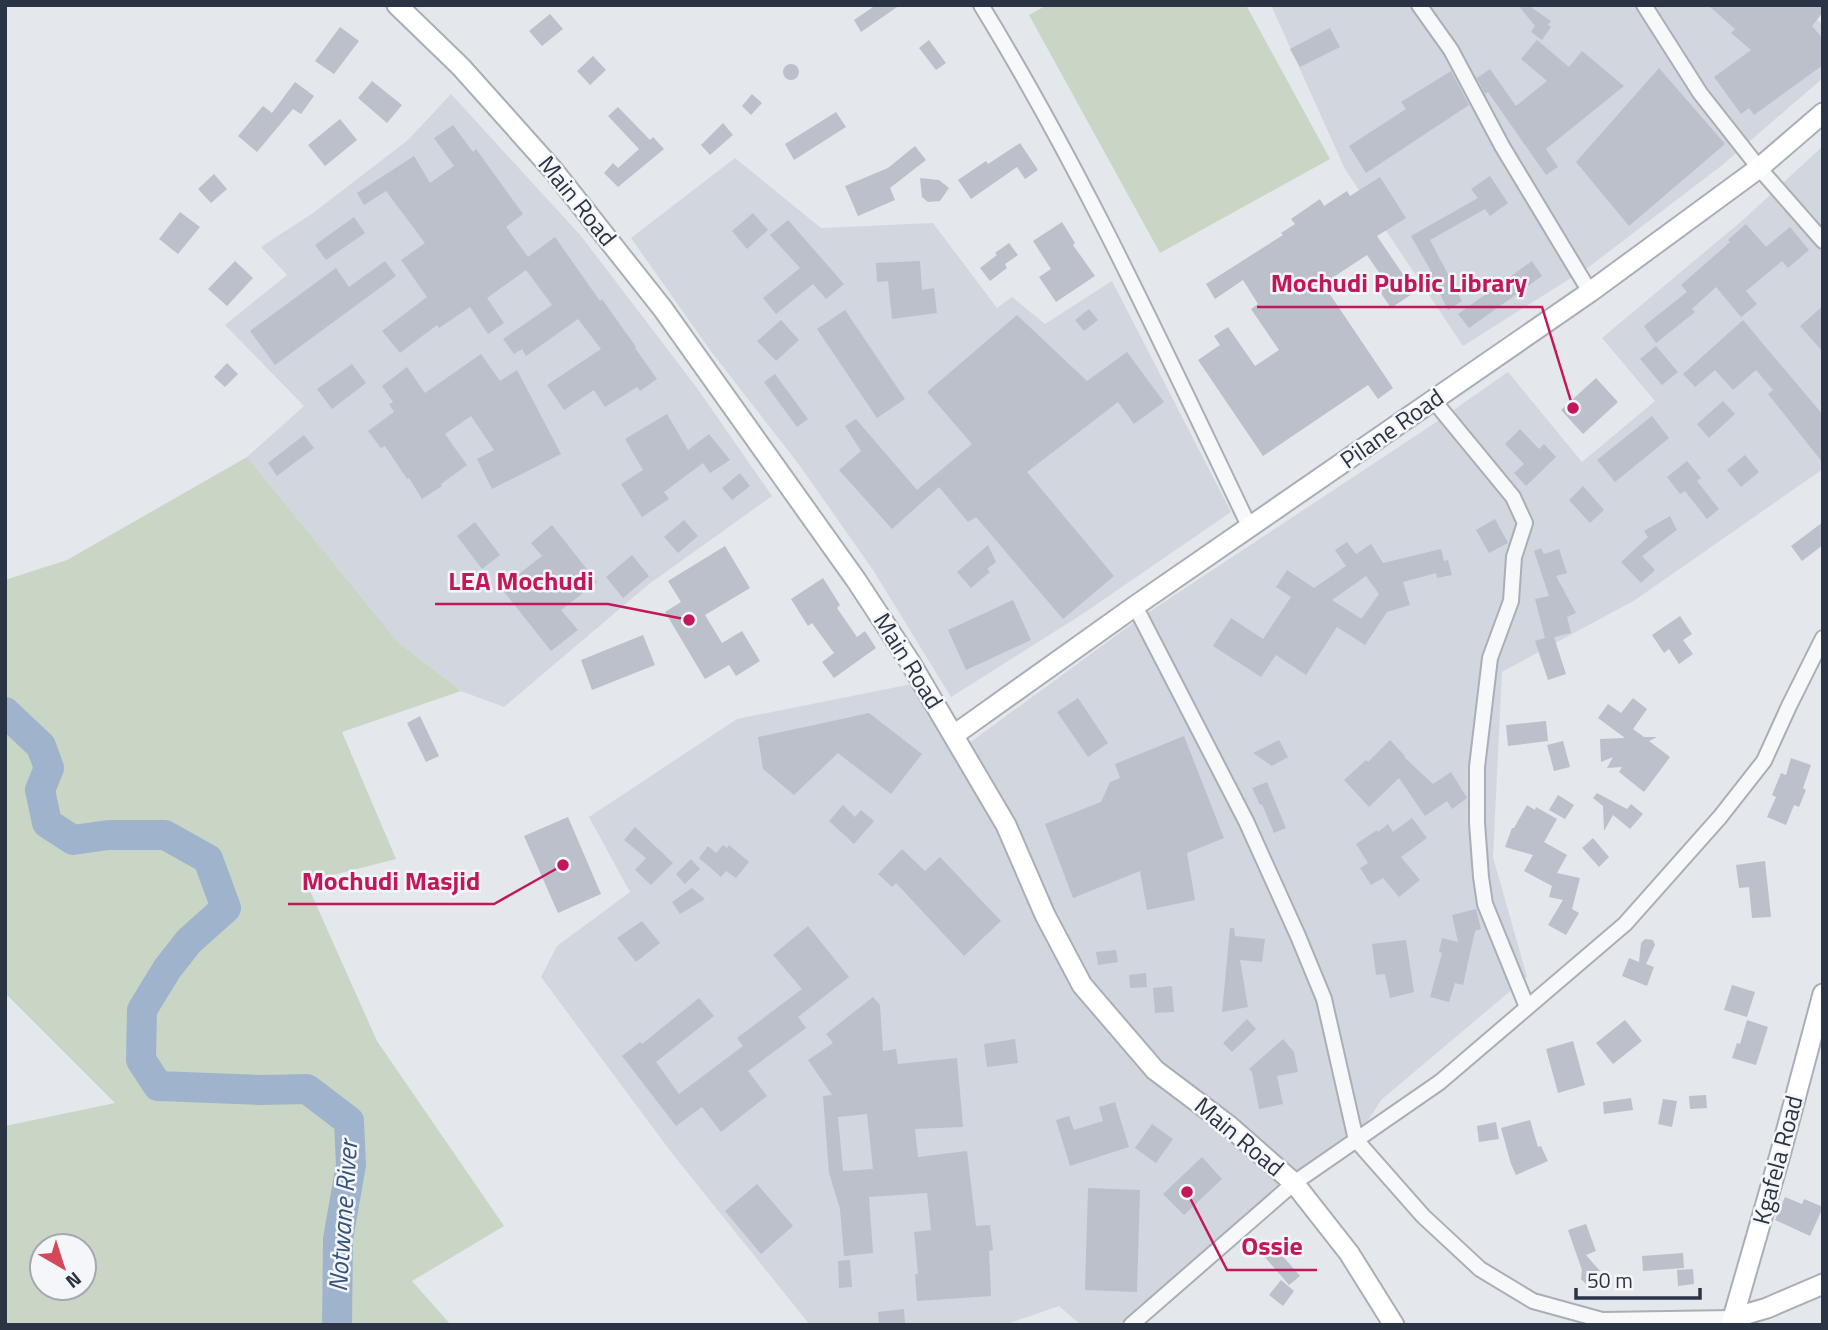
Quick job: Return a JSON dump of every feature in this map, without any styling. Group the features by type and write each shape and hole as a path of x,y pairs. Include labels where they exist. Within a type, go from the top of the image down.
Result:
{"main road":[{"name":"Main Road","path":"397,5 461,67 554,170 663,309 856,580 910,662 1006,825 1045,915 1082,985 1155,1070 1228,1125 1294,1183 1349,1253 1394,1325"},
{"name":"Pilane Road","path":"954,735 1135,606 1590,292 1759,168 1823,113"},
{"name":"Kgafela Road","path":"1732,1322 1823,994"},
{"path":"1732,1322 1823,1284"}],"street":[{"path":"982,5 1021,71 1105,227 1250,528"},
{"path":"1419,5 1451,50 1502,146 1590,292"},
{"path":"1644,5 1700,93 1759,168 1823,241"},
{"path":"1434,401 1513,497 1525,523 1514,557 1511,601 1490,658 1477,767 1477,823 1480,877 1485,904 1527,1007"},
{"path":"1135,606 1246,821 1324,999 1356,1140 1423,1216 1480,1269 1533,1301 1602,1320 1732,1322"},
{"path":"1131,1325 1294,1183 1440,1082 1625,924 1720,817 1764,761 1788,706 1823,638"}],"shaded area":[{"path":"1271,5 1801,5 1823,25 1823,78 1721,166 1590,266 1463,346 1345,169"},
{"path":"451,94 581,236 697,388 772,496 649,584 504,707 461,691 398,642 247,457 304,406 225,325 287,275 261,247 313,213 408,140"},
{"path":"1823,146 1823,469 1635,600 1502,672 1493,857 1527,977 1381,1100 1356,1140 1294,1183 1118,1325 1081,1325 1059,1306 1004,1325 810,1325 671,1152 541,977 557,946 630,892 589,817 737,719 912,684 954,754 1140,618 1508,372 1582,462 1655,401 1602,338 1744,219"},
{"path":"735,158 821,228 933,223 997,308 1012,297 1045,324 1112,281 1231,512 1081,615 951,697 873,570 800,466 710,350 631,238"}],"green space":[{"path":"1047,5 1246,5 1330,159 1160,253 1029,15"},
{"path":"247,457 398,642 461,691 342,732 396,859 306,882 377,1041 504,1226 412,1281 451,1325 5,1325 5,1126 115,1103 5,993 5,580 67,560"}],"building":[{"path":"876,5 900,5 861,32 854,20"},
{"path":"1518,5 1528,5 1551,21 1548,25 1551,27 1542,40 1531,32 1535,26"},
{"path":"1708,5 1823,5 1823,12 1812,26 1823,39 1823,65 1754,115 1749,108 1741,114 1714,77 1751,50 1731,33 1735,29"},
{"path":"550,14 563,29 542,46 529,31"},
{"path":"340,27 359,41 334,74 315,61"},
{"path":"1330,28 1340,47 1300,67 1290,49"},
{"path":"929,40 946,63 936,70 919,48"},
{"path":"1537,40 1569,67 1582,51 1624,86 1546,149 1558,167 1546,175 1488,92 1485,94 1477,78 1490,69 1516,106 1547,81 1521,59"},
{"path":"593,56 606,70 590,85 577,71"},
{"path":"791,64 799,72 791,80 783,72"},
{"path":"1659,68 1725,144 1629,226 1576,162"},
{"path":"1451,71 1469,105 1366,173 1349,146 1406,109 1401,102"},
{"path":"372,81 402,105 387,123 358,98"},
{"path":"295,82 314,96 301,114 293,109 257,152 238,136 263,106 272,113"},
{"path":"752,94 762,103 751,115 742,106"},
{"path":"618,107 650,140 653,137 664,149 618,187 604,173 613,163 618,168 639,149 608,116"},
{"path":"836,112 846,127 794,160 785,144"},
{"path":"340,119 357,140 325,166 308,145"},
{"path":"723,123 733,135 710,155 701,145"},
{"path":"453,125 473,152 476,149 523,214 506,227 528,257 555,237 657,379 640,391 637,387 605,407 594,390 564,410 547,385 601,349 578,319 526,356 522,349 514,354 503,339 552,305 526,270 487,298 504,323 488,334 470,307 439,328 437,325 400,353 382,331 427,297 401,260 425,243 386,191 364,205 357,193 414,156 430,183 454,166 434,138"},
{"path":"1020,143 1038,170 1025,179 1017,167 971,199 958,180"},
{"path":"915,146 926,160 890,188 895,200 858,216 845,186 888,168"},
{"path":"214,174 227,189 211,203 198,189"},
{"path":"1490,176 1508,203 1490,216 1485,209 1430,240 1462,301 1448,310 1429,272 1431,271 1411,236 1478,198 1471,189"},
{"path":"1380,177 1406,218 1377,236 1415,292 1391,308 1374,283 1382,277 1367,255 1323,284 1393,388 1378,399 1368,385 1263,456 1198,360 1220,345 1214,336 1228,327 1255,366 1279,350 1251,309 1258,304 1243,280 1215,299 1206,284 1283,235 1281,233 1295,224 1291,219 1320,199 1324,206 1347,191 1350,196"},
{"path":"920,178 939,180 949,188 940,201 928,202 922,197"},
{"path":"180,212 200,227 178,254 159,239"},
{"path":"753,213 768,230 747,249 732,231"},
{"path":"354,217 365,233 326,260 315,245"},
{"path":"788,220 844,284 826,299 813,284 776,314 763,298 800,268 770,235"},
{"path":"1062,222 1075,243 1073,245 1095,276 1056,302 1039,277 1051,269 1033,241"},
{"path":"1746,224 1766,247 1790,227 1809,250 1788,268 1782,261 1746,291 1757,304 1741,317 1716,287 1692,309 1695,312 1656,343 1644,326 1687,292 1681,285 1730,242 1728,240"},
{"path":"1009,243 1018,255 1005,264 1007,268 990,281 980,268"},
{"path":"235,261 253,278 227,306 208,289"},
{"path":"385,261 396,276 275,365 250,331 336,268 349,287"},
{"path":"920,261 922,290 934,288 937,313 892,319 888,281 877,282 876,263"},
{"path":"1532,261 1542,276 1469,328 1458,314"},
{"path":"1823,306 1823,352 1800,326"},
{"path":"1089,309 1098,320 1084,331 1075,320"},
{"path":"845,310 905,399 877,418 817,329"},
{"path":"1017,315 1087,381 1127,352 1164,402 1134,424 1118,402 1027,472 1114,576 1063,619 976,517 968,522 939,487 892,529 839,470 861,451 845,426 856,419 917,490 972,444 927,392"},
{"path":"781,320 799,340 776,361 757,341"},
{"path":"1743,320 1823,415 1823,463 1768,394 1773,390 1756,370 1733,390 1715,370 1695,387 1683,374"},
{"path":"1656,346 1678,372 1662,385 1640,359"},
{"path":"481,354 500,381 517,370 561,454 492,489 477,459 494,450 471,416 445,434 467,465 422,499 385,446 381,448 368,431 394,412 389,404 393,402 382,386 407,367 425,393"},
{"path":"227,363 238,374 225,387 214,377"},
{"path":"352,364 366,383 332,409 317,389"},
{"path":"775,374 808,419 797,427 764,382"},
{"path":"1596,378 1618,402 1583,434 1561,410"},
{"path":"1723,401 1735,414 1709,438 1697,424"},
{"path":"667,414 688,450 709,434 730,460 710,473 703,463 664,492 669,499 642,517 621,484 643,470 625,439"},
{"path":"1652,416 1669,438 1615,482 1597,460"},
{"path":"1520,429 1539,449 1544,444 1556,457 1526,486 1514,473 1524,464 1505,444"},
{"path":"304,435 314,448 277,476 268,463"},
{"path":"1745,455 1759,472 1741,487 1727,470"},
{"path":"1687,461 1701,478 1697,481 1719,509 1707,519 1685,491 1680,494 1667,477"},
{"path":"740,473 750,486 732,500 722,488"},
{"path":"1583,486 1604,510 1590,523 1569,500"},
{"path":"1670,516 1677,530 1642,556 1655,570 1641,583 1621,562 1648,537 1644,531"},
{"path":"1495,519 1508,543 1489,553 1476,530"},
{"path":"684,520 698,536 678,553 664,537"},
{"path":"475,522 500,555 482,569 457,536"},
{"path":"1823,522 1823,545 1802,561 1791,546"},
{"path":"552,525 597,582 561,610 578,630 551,651 501,588 542,556 531,543"},
{"path":"1347,542 1356,554 1371,544 1383,563 1441,549 1444,561 1448,560 1452,575 1437,578 1436,573 1403,582 1410,605 1387,612 1365,645 1337,627 1306,675 1276,655 1261,677 1213,646 1231,618 1263,639 1291,597 1276,587 1287,570 1314,588 1346,566 1335,550","holes":["1366,576 1379,594 1362,618 1332,600"]},
{"path":"988,545 996,562 987,569 990,572 971,588 957,572"},
{"path":"725,546 750,588 705,615 722,643 742,631 760,661 736,676 729,665 705,679 665,612 681,602 668,581"},
{"path":"1541,548 1544,554 1559,549 1567,573 1556,576 1576,613 1567,617 1571,633 1554,637 1566,674 1548,680 1535,641 1545,638 1535,599 1549,596 1534,551"},
{"path":"632,555 649,576 623,598 606,577"},
{"path":"823,578 840,605 837,608 857,637 865,631 876,648 834,678 822,662 834,653 812,623 808,626 791,599"},
{"path":"1013,600 1031,640 966,670 948,630"},
{"path":"1680,616 1692,634 1683,640 1693,654 1679,664 1669,649 1664,653 1652,635"},
{"path":"643,635 655,665 592,690 581,660"},
{"path":"1078,698 1108,743 1088,757 1057,712"},
{"path":"1633,698 1647,709 1633,729 1644,737 1657,737 1649,741 1670,757 1644,792 1619,772 1622,767 1607,768 1613,757 1601,762 1600,739 1625,738 1598,718 1608,704 1621,713"},
{"path":"869,713 922,754 891,794 838,753 794,795 763,769 758,737"},
{"path":"420,716 439,756 426,762 407,723"},
{"path":"1546,721 1548,741 1508,746 1506,725"},
{"path":"1184,736 1224,838 1187,853 1195,900 1147,910 1140,871 1073,898 1045,824 1101,802 1110,782 1120,778 1115,764"},
{"path":"1279,740 1288,757 1272,766 1253,753"},
{"path":"1390,740 1433,784 1451,772 1467,798 1452,809 1447,801 1425,816 1399,778 1369,807 1344,780 1366,760 1368,762"},
{"path":"1563,741 1570,767 1554,771 1547,745"},
{"path":"1791,758 1811,765 1799,807 1794,805 1786,825 1767,817 1776,797 1772,795 1781,773 1786,775"},
{"path":"1267,782 1286,828 1274,833 1252,788"},
{"path":"1597,793 1627,809 1631,804 1643,814 1630,829 1613,815 1604,831 1603,806 1593,798"},
{"path":"1558,795 1574,805 1565,819 1549,810"},
{"path":"843,805 855,817 861,810 874,821 854,844 829,821"},
{"path":"1527,805 1557,819 1544,842 1567,855 1557,873 1580,878 1572,909 1579,913 1566,935 1548,925 1563,900 1549,897 1552,886 1524,871 1533,855 1505,847 1512,828"},
{"path":"568,817 601,894 558,913 524,836"},
{"path":"1412,818 1427,838 1401,857 1420,880 1399,897 1383,878 1371,885 1360,868 1368,863 1356,844 1388,824 1393,832"},
{"path":"635,827 673,863 651,885 635,870 646,858 624,840"},
{"path":"1593,838 1609,857 1599,867 1582,848"},
{"path":"723,845 727,848 729,845 749,862 736,878 726,871 721,877 699,858 708,846 716,853"},
{"path":"902,849 925,871 940,857 1001,921 964,956 896,883 892,887 878,874"},
{"path":"691,859 700,869 685,884 676,874"},
{"path":"1765,861 1771,917 1752,918 1749,887 1739,888 1736,865"},
{"path":"692,888 705,899 680,914 672,902"},
{"path":"1476,909 1481,929 1475,931 1463,985 1455,983 1449,1002 1430,997 1442,953 1439,952 1442,938 1458,942 1452,915"},
{"path":"642,921 660,943 636,962 617,938"},
{"path":"808,926 849,977 798,1017 806,1028 748,1071 767,1096 721,1132 702,1107 676,1126 622,1056 640,1042 642,1044 699,998 714,1016 656,1062 679,1094 743,1046 737,1038 802,989 773,955"},
{"path":"1230,928 1234,928 1235,936 1265,939 1262,962 1240,960 1248,1007 1222,1012"},
{"path":"1645,939 1653,940 1655,945 1646,964 1654,967 1647,986 1622,976 1629,958 1639,962 1641,943"},
{"path":"1406,940 1414,992 1390,998 1385,974 1376,975 1372,944"},
{"path":"1116,950 1118,962 1098,965 1096,952"},
{"path":"1146,973 1147,987 1130,988 1129,975"},
{"path":"1732,985 1755,992 1747,1017 1724,1010"},
{"path":"1172,986 1174,1012 1155,1013 1153,988"},
{"path":"873,997 880,1005 883,1051 896,1049 898,1064 957,1058 963,1127 915,1129 918,1157 967,1151 976,1226 990,1225 993,1250 989,1251 991,1296 917,1301 915,1274 918,1274 914,1232 931,1230 927,1193 869,1197 873,1253 844,1256 840,1209 829,1173 823,1096 832,1095 808,1060 833,1043 826,1034","holes":["867,1114 873,1169 843,1171 838,1117"]},
{"path":"1247,1019 1256,1029 1232,1052 1223,1043"},
{"path":"1625,1020 1642,1041 1613,1064 1596,1043"},
{"path":"1747,1020 1768,1027 1756,1065 1732,1058 1737,1043 1740,1044"},
{"path":"1015,1039 1018,1063 987,1067 984,1044"},
{"path":"1283,1039 1294,1052 1298,1072 1277,1076 1283,1104 1259,1109 1252,1072 1249,1069"},
{"path":"1573,1041 1585,1085 1558,1093 1546,1049"},
{"path":"1706,1095 1707,1108 1690,1109 1689,1096"},
{"path":"1631,1098 1633,1110 1604,1114 1603,1102"},
{"path":"1663,1099 1677,1101 1672,1127 1658,1124"},
{"path":"1115,1102 1129,1147 1070,1166 1056,1120 1069,1116 1074,1130 1103,1121 1099,1107"},
{"path":"1530,1120 1538,1147 1541,1146 1548,1161 1516,1175 1501,1128"},
{"path":"1496,1122 1499,1139 1479,1142 1477,1126"},
{"path":"1152,1124 1173,1139 1156,1163 1135,1148"},
{"path":"1202,1157 1222,1179 1184,1215 1163,1194"},
{"path":"757,1184 793,1226 761,1254 725,1211"},
{"path":"1088,1188 1140,1190 1137,1292 1085,1290"},
{"path":"1785,1197 1802,1204 1804,1199 1823,1207 1810,1236 1775,1220"},
{"path":"1586,1224 1596,1251 1586,1255 1600,1271 1597,1283 1592,1286 1581,1279 1582,1270 1568,1230"},
{"path":"1274,1246 1300,1276 1289,1285 1263,1255"},
{"path":"1683,1253 1684,1268 1643,1271 1642,1256"},
{"path":"850,1260 852,1287 839,1288 838,1261"},
{"path":"1693,1269 1694,1284 1678,1286 1677,1270"},
{"path":"1281,1280 1294,1291 1283,1306 1269,1295"},
{"path":"904,1309 905,1325 879,1325 878,1312"}],"waterway":[{"name":"Notwane River","path":"5,712 41,746 49,768 40,790 47,823 73,840 108,835 165,835 208,859 226,908 189,941 167,969 142,1010 141,1060 158,1086 307,1089 349,1121 351,1165 338,1239 337,1325"}],"place":[{"name":"Mochudi Public Library","path":"1573,408"},
{"name":"LEA Mochudi","path":"689,620"},
{"name":"Mochudi Masjid","path":"563,865"},
{"name":"Ossie","path":"1187,1192"}]}
